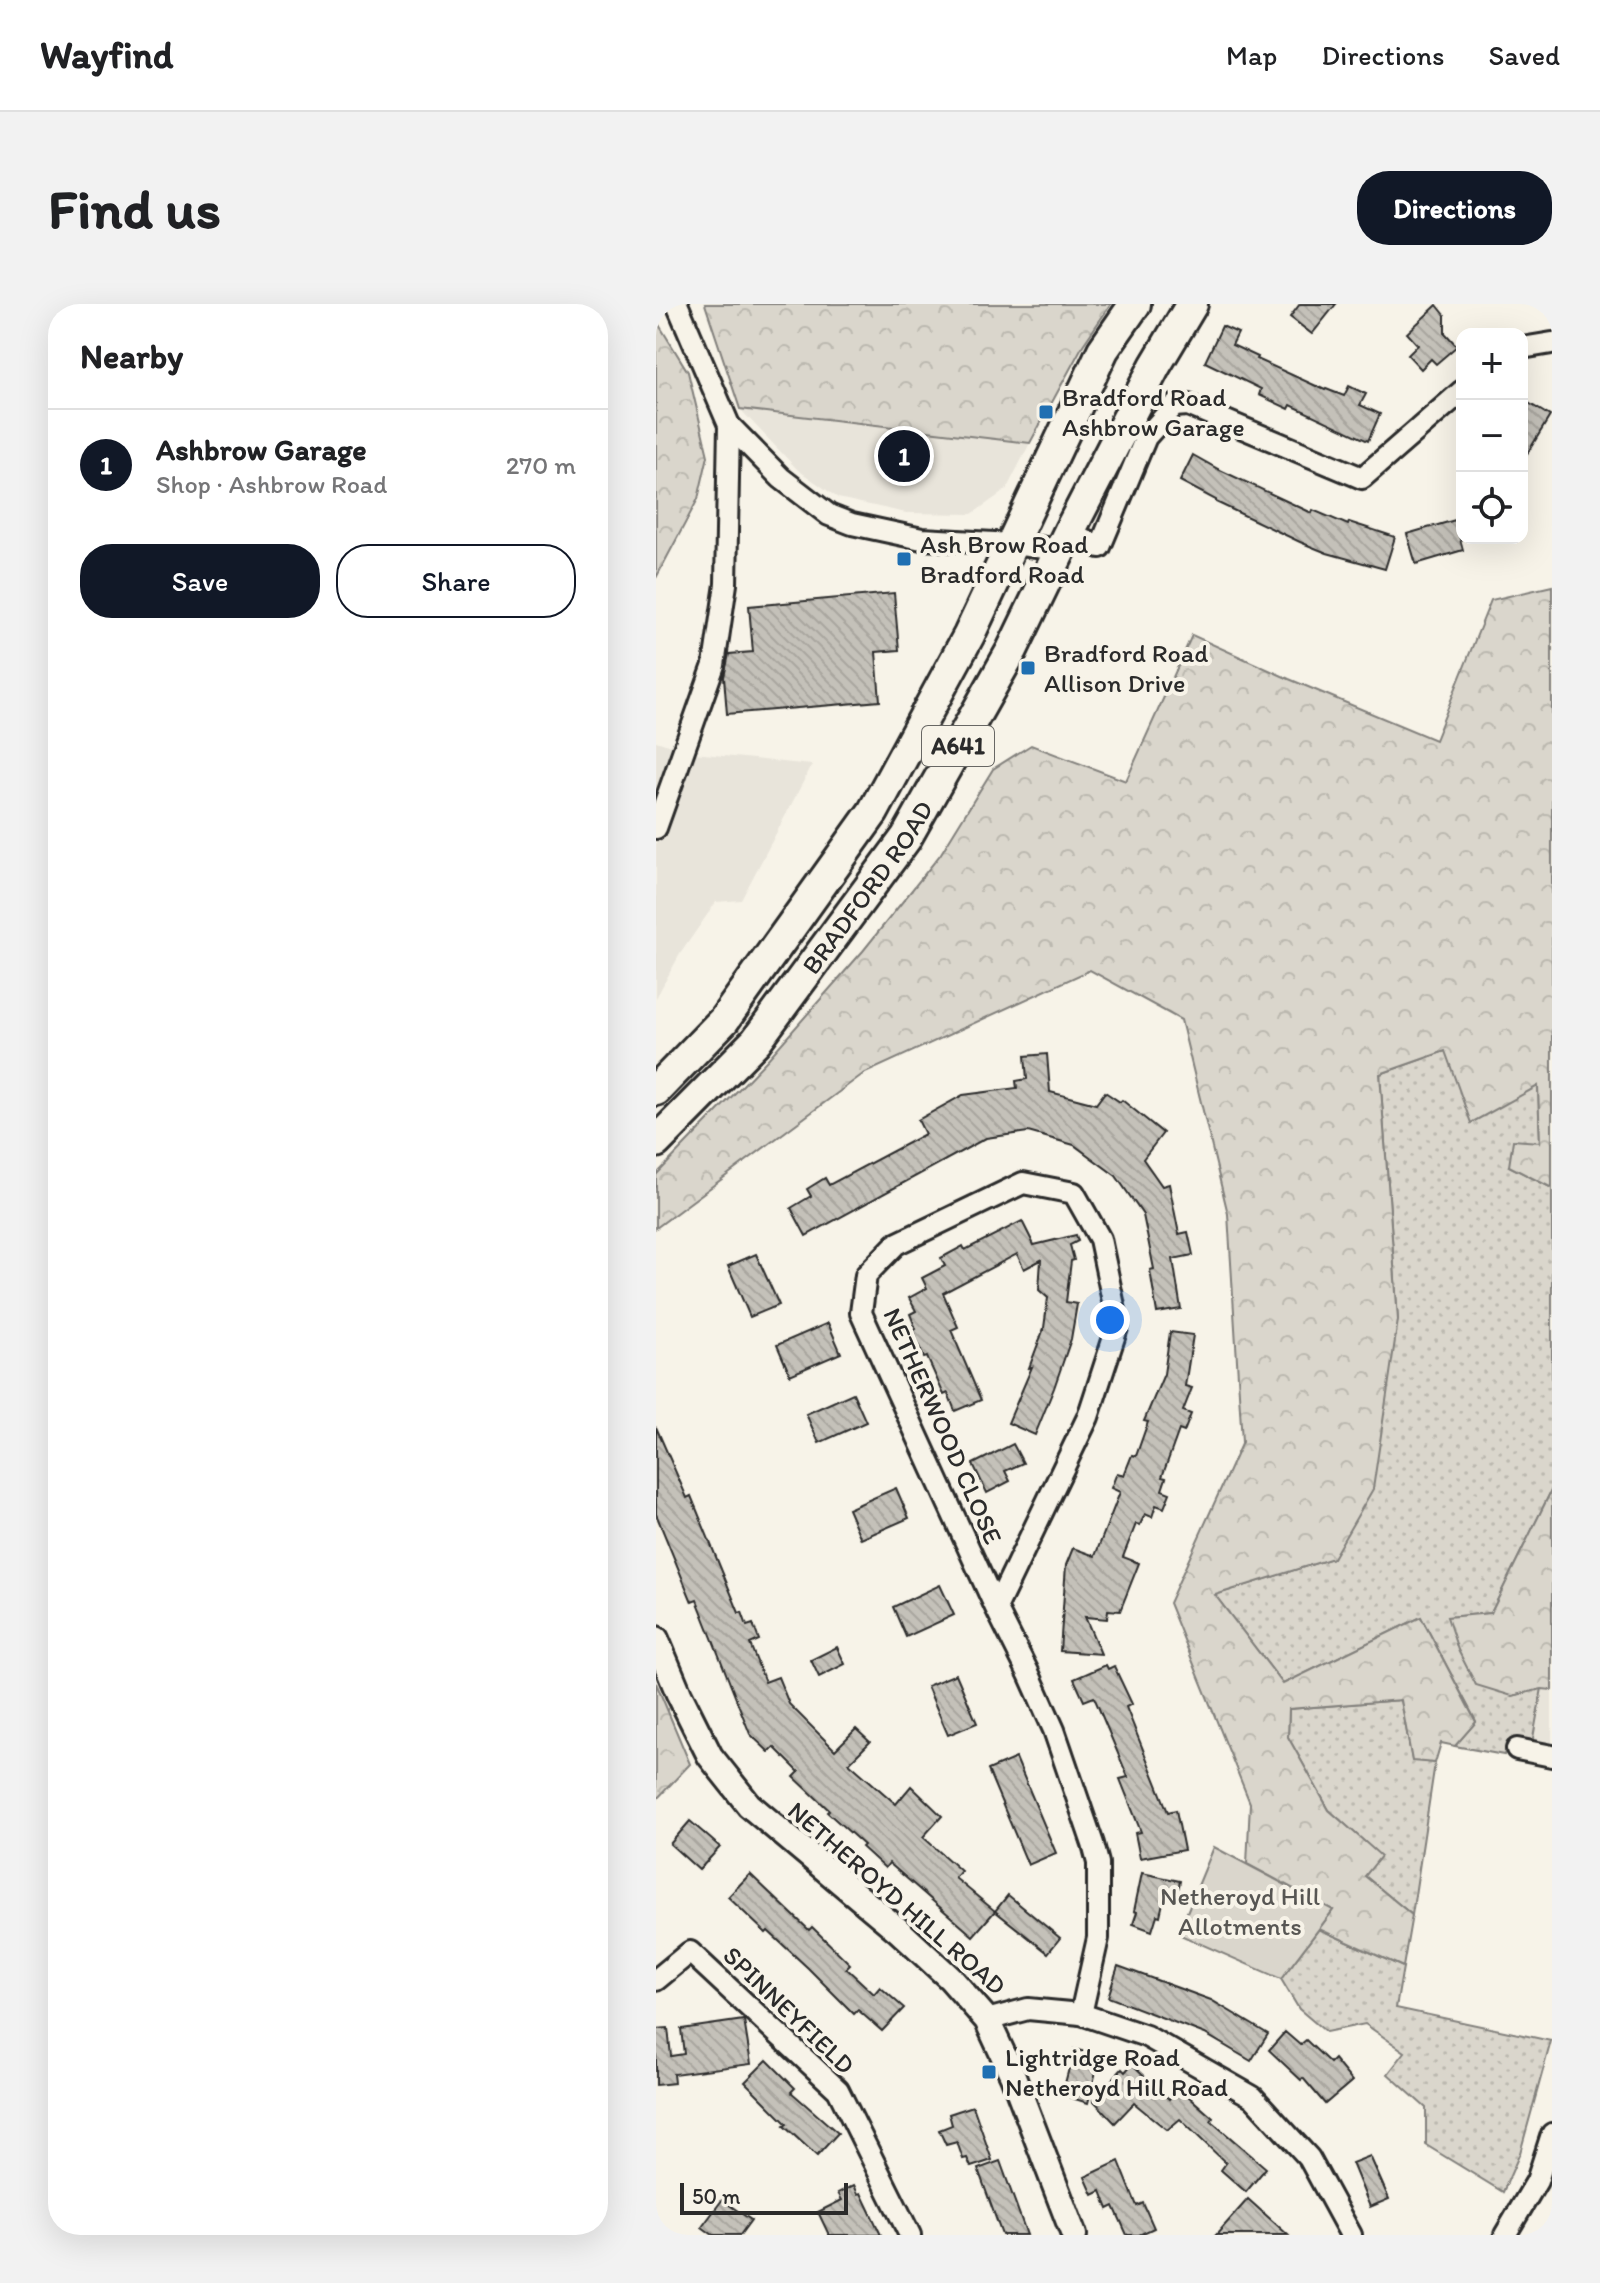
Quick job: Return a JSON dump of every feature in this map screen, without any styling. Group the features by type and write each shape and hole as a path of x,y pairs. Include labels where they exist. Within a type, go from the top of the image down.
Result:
{"main road":[{"name":"A641","path":"1012,544 1103,350 1135,304"},
{"name":"BRADFORD ROAD","path":"656,1142 756,1041 906,838 1012,650 1155,366 1192,304"},
{"name":"BRADFORD ROAD","path":"656,1090 724,1020 873,812 969,635 1012,544"}],"street":[{"path":"677,304 729,425 781,478 829,515 852,524 922,539 1012,544 1065,541 1100,547 1146,437 1174,406 1188,405 1362,478 1456,396"},
{"path":"1528,347 1552,343"},
{"path":"1155,366 1162,389 1174,406"},
{"path":"656,828 714,665 726,584 729,425"},
{"name":"NETHERWOOD CLOSE","path":"996,1608 1088,1417 1118,1325 1100,1239 1074,1193 1023,1183 896,1244 866,1275 861,1313 996,1608 1054,1730 1096,1854 1098,1938 1081,2014"},
{"name":"NETHEROYD HILL ROAD","path":"656,1639 710,1756 749,1805 898,1930 951,1979 987,2020 1028,2009 1081,2014 1146,2036 1253,2097 1309,2158 1351,2235"},
{"path":"1517,1749 1552,1756"},
{"name":"SPINNEYFIELD","path":"656,1980 690,1952 838,2090 910,2235"},
{"path":"987,2020 1013,2076 1074,2235"},
{"path":"1505,2235 1537,2181 1552,2134"}],"shaded area":[{"path":"740,409 1030,443 1006,490 972,514 906,513 838,498 798,470"},
{"path":"656,741 694,753 812,765 741,900 716,902 680,954 656,998"},
{"path":"1542,1688 1552,1690 1552,1749 1532,1744"}],"green space":[{"path":"705,304 1111,304 1083,345 1030,443 740,409"},
{"path":"656,320 688,372 708,456 698,499 656,578"},
{"path":"1552,586 1552,1188 1509,1166 1513,1140 1540,1142 1538,1086 1471,1123 1445,1051 1380,1074 1398,1320 1373,1489 1333,1558 1215,1595 1283,1684 1421,1617 1476,1722 1455,1746 1441,1743 1435,1763 1412,1761 1401,1700 1289,1709 1288,1737 1329,1810 1381,1856 1365,1876 1412,1915 1403,1967 1319,1929 1333,1910 1247,1864 1250,1803 1169,1603 1242,1442 1228,1214 1181,1020 1090,970 863,1074 656,1228 656,1175 767,1060 863,951 940,855 993,769 1031,745 1126,781 1192,635 1435,740 1491,600"},
{"path":"1445,1051 1538,1086 1540,1143 1509,1166 1552,1188 1552,1489 1491,1613 1448,1617 1512,1696 1542,1688 1532,1744 1508,1741 1504,1755 1455,1746 1476,1721 1421,1617 1283,1684 1215,1595 1333,1558 1398,1320 1380,1074"},
{"path":"1552,1489 1552,1690 1542,1689 1512,1696 1476,1685 1458,1650 1447,1617 1491,1613"},
{"path":"656,1683 690,1764 656,1800"},
{"path":"1401,1700 1412,1760 1435,1763 1412,1915 1365,1876 1380,1856 1329,1810 1288,1737 1289,1709"},
{"name":"Netheroyd Hill Allotments","path":"1214,1847 1333,1910 1281,1979 1178,1934"},
{"path":"1319,1929 1403,1967 1396,2008 1551,2041 1520,2153 1503,2192 1426,2145 1426,2108 1388,2074 1405,2052 1365,2024 1326,2032 1299,2009 1281,1979"}],"building":[{"path":"1300,304 1336,304 1312,334 1290,317"},
{"path":"1437,305 1445,315 1445,333 1456,347 1436,364 1431,359 1421,369 1408,355 1418,345 1407,333"},
{"path":"1222,326 1238,333 1232,345 1257,359 1325,390 1344,396 1349,386 1366,394 1360,405 1380,414 1368,441 1291,405 1289,409 1259,395 1261,389 1205,362"},
{"path":"1528,403 1550,416 1528,452"},
{"path":"1193,455 1312,513 1313,510 1348,525 1349,522 1395,537 1385,569 1300,542 1216,502 1180,481"},
{"path":"1455,520 1456,544 1461,544 1463,550 1416,564 1407,534"},
{"path":"894,593 899,650 876,652 880,701 727,714 724,677 729,654 753,652 749,606"},
{"path":"1047,1054 1050,1092 1096,1104 1105,1092 1120,1102 1122,1100 1163,1133 1143,1159 1162,1186 1169,1184 1179,1234 1188,1232 1193,1255 1173,1259 1181,1309 1157,1313 1150,1270 1154,1269 1143,1215 1116,1176 1074,1145 1028,1132 986,1138 806,1236 791,1208 811,1196 807,1189 825,1178 829,1185 925,1134 918,1120 963,1095 1017,1088 1016,1081 1027,1079 1025,1056"},
{"path":"1022,1221 1034,1245 1076,1235 1078,1241 1070,1245 1074,1260 1071,1261 1066,1302 1077,1304 1071,1339 1035,1435 1008,1423 1032,1367 1029,1368 1044,1328 1048,1298 1039,1290 1041,1260 1024,1269 1017,1254 943,1293 958,1327 951,1330 981,1400 955,1411 912,1331 916,1329 910,1314 916,1311 909,1298 927,1288 922,1278 945,1266 941,1258 963,1246 965,1250"},
{"path":"756,1254 779,1305 750,1317 728,1266"},
{"path":"828,1323 841,1353 790,1375 777,1345"},
{"path":"1170,1332 1193,1335 1185,1386 1192,1388 1183,1411 1191,1414 1184,1432 1179,1430 1162,1477 1166,1478 1162,1490 1170,1493 1164,1508 1156,1505 1152,1517 1145,1514 1140,1525 1136,1524 1123,1557 1139,1563 1120,1611 1108,1610 1107,1619 1085,1617 1101,1654 1060,1651 1066,1565 1073,1548 1095,1556 1120,1492 1111,1488 1117,1473 1124,1475 1132,1455 1136,1456 1148,1422 1144,1421 1164,1374"},
{"path":"853,1393 866,1422 819,1443 806,1414"},
{"path":"656,1427 687,1498 691,1496 739,1613 742,1612 747,1626 753,1624 759,1640 750,1644 765,1682 778,1677 789,1704 835,1750 856,1729 870,1742 849,1763 896,1804 911,1786 942,1816 923,1837 961,1871 955,1878 995,1911 973,1936 889,1863 885,1868 794,1777 799,1772 774,1747 769,1752 750,1734 697,1600 692,1602 656,1514"},
{"path":"1013,1444 1023,1463 1005,1471 1010,1481 987,1493 973,1464"},
{"path":"896,1488 909,1518 861,1539 848,1509"},
{"path":"940,1585 954,1615 906,1637 893,1607"},
{"path":"837,1647 845,1664 819,1677 811,1660"},
{"path":"1106,1665 1108,1669 1114,1666 1132,1704 1126,1707 1168,1812 1176,1810 1184,1850 1140,1858 1135,1833 1141,1832 1120,1779 1128,1777 1094,1697 1084,1701 1074,1679"},
{"path":"956,1674 977,1723 948,1735 927,1686"},
{"path":"1016,1758 1056,1853 1028,1865 988,1770"},
{"path":"690,1821 720,1847 699,1870 670,1844"},
{"path":"1142,1873 1180,1881 1176,1901 1164,1898 1152,1931 1133,1924"},
{"path":"750,1874 809,1930 812,1927 850,1964 846,1968 874,1994 880,1987 904,2008 882,2031 858,2010 854,2014 808,1968 728,1897"},
{"path":"1008,1895 1060,1938 1048,1953 995,1911"},
{"path":"1118,1966 1211,2000 1268,2034 1251,2061 1205,2034 1108,1997"},
{"path":"744,2020 751,2064 673,2074 674,2083 656,2085 656,2029 668,2028 671,2056 684,2054 681,2029"},
{"path":"1285,2032 1300,2045 1306,2040 1330,2063 1334,2059 1352,2081 1325,2104 1303,2078 1301,2080 1269,2050"},
{"path":"1074,2049 1100,2056 1088,2103 1062,2095"},
{"path":"767,2060 795,2088 791,2092 838,2133 817,2156 784,2126 787,2124 745,2082"},
{"path":"1132,2064 1169,2099 1179,2088 1213,2118 1211,2121 1266,2168 1246,2192 1221,2170 1226,2163 1180,2119 1167,2130 1134,2103 1115,2123 1093,2100 1122,2069 1125,2072"},
{"path":"973,2106 992,2160 971,2167 967,2158 963,2159 957,2142 946,2145 939,2130 952,2125 949,2114"},
{"path":"1370,2156 1389,2199 1370,2207 1352,2163"},
{"path":"1000,2161 1027,2235 1002,2235 978,2169"},
{"path":"1119,2161 1137,2206 1143,2203 1154,2228 1139,2235 1127,2235 1114,2206 1108,2209 1101,2191 1093,2195 1085,2177"},
{"path":"854,2185 881,2235 829,2235 818,2212 842,2200 838,2193"},
{"path":"1248,2199 1288,2235 1216,2235"},
{"path":"722,2200 751,2220 740,2235 713,2235 702,2227"}],"place":[{"name":"Bradford Road Ashbrow Garage","path":"1046,412"},
{"name":"Ashbrow Garage","path":"904,456"},
{"name":"Ash Brow Road Bradford Road","path":"904,559"},
{"name":"Bradford Road Allison Drive","path":"1028,668"},
{"name":"Lightridge Road Netheroyd Hill Road","path":"989,2072"}]}
